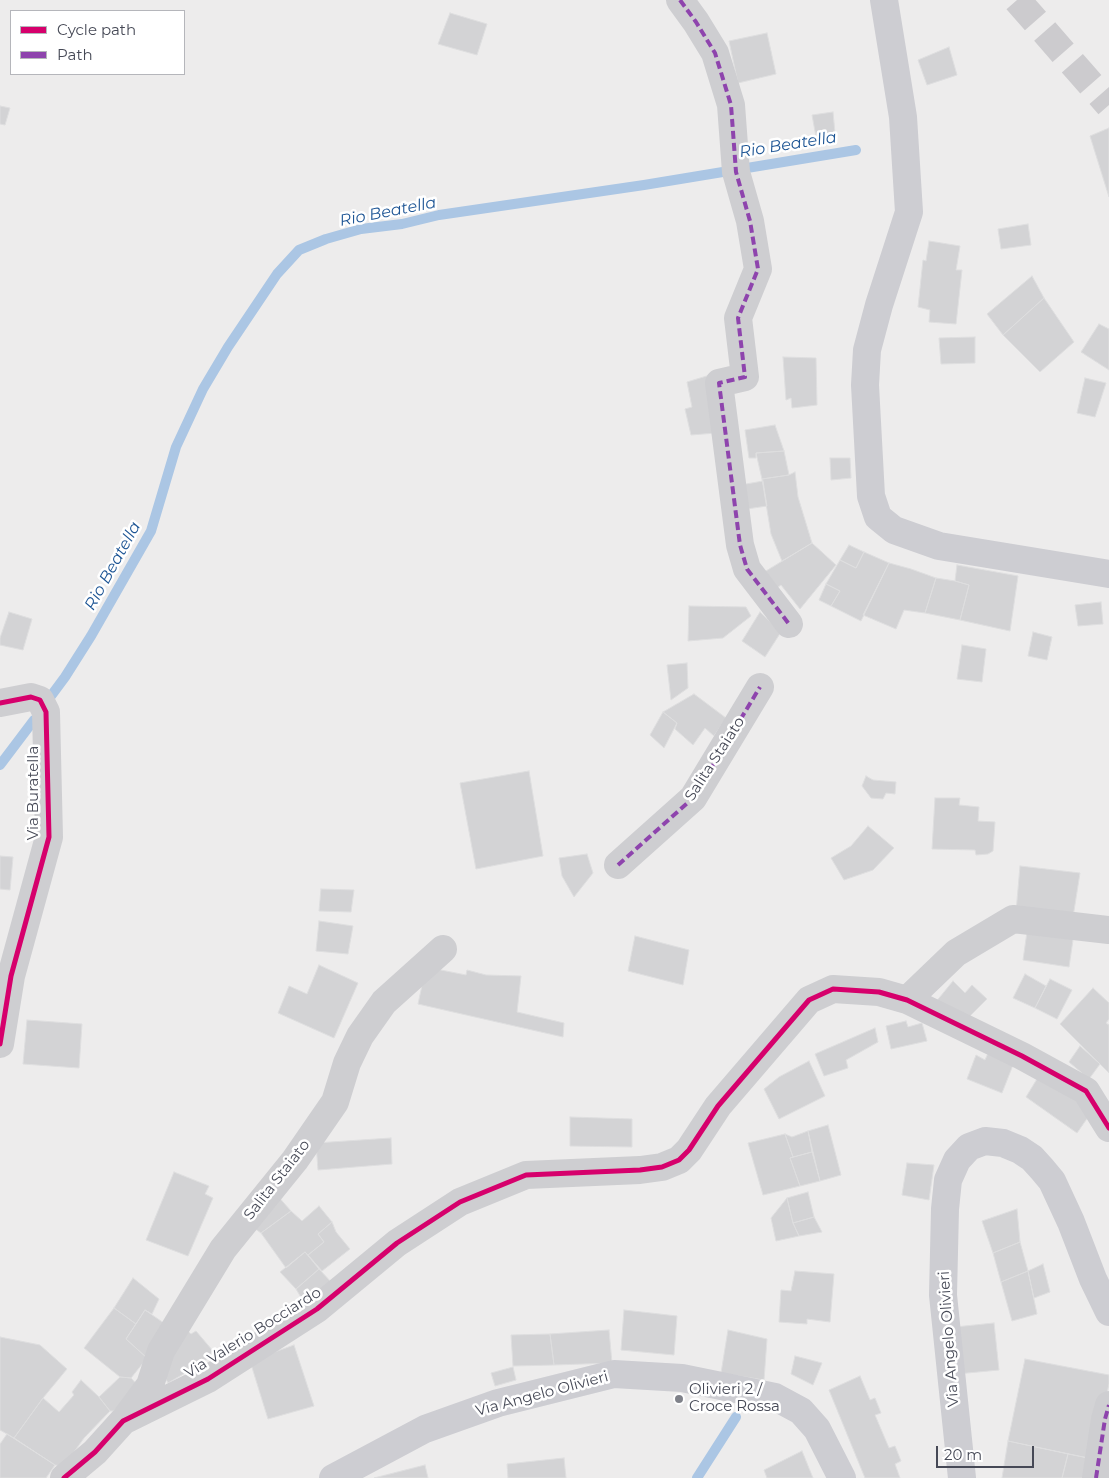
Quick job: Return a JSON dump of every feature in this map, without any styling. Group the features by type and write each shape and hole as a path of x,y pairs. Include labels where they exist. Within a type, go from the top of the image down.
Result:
{"main road":[{"path":"884,0 903,117 909,212 867,350 864,385 871,487 878,518 894,530 939,546 1109,574"},
{"name":"Via Angelo Olivieri","path":"962,1478 943,1295 945,1210 948,1180 957,1160 968,1147 985,1142 1003,1142 1032,1158 1042,1169 1052,1181 1068,1214 1093,1279 1109,1312"},
{"name":"Via Angelo Olivieri","path":"334,1478 424,1429 498,1402 614,1374 682,1378 775,1397 801,1411 817,1429 842,1478"}],"street":[{"path":"680,0 696,22 714,53 731,105 736,172 750,221 758,269 738,318 745,377 719,383 740,545 747,569 789,624"},
{"name":"Salita Staiato","path":"618,865 693,798 760,687"},
{"name":"Via Buratella","path":"0,703 31,696 40,700 46,712 49,837 11,976 0,1044"},
{"path":"907,1000 956,953 1013,919 1109,930"},
{"name":"Salita Staiato","path":"123,1421 150,1385 161,1351 224,1249 295,1160 335,1102 347,1063 360,1036 384,1002 443,949"},
{"name":"Via Valerio Bocciardo","path":"64,1478 95,1452 123,1421 208,1379 317,1309 397,1243 460,1202 526,1176 640,1170 662,1167 678,1160 689,1150 718,1106 809,1000 833,989 879,992 907,1000 1022,1056 1086,1091 1109,1128"},
{"path":"1096,1478 1109,1405"}],"building":[{"path":"450,13 487,24 477,55 438,44"},
{"path":"767,33 776,74 738,83 729,41"},
{"path":"949,47 957,75 927,85 918,60"},
{"path":"0,106 10,108 5,125 0,124"},
{"path":"833,112 835,133 816,137 812,115"},
{"path":"1109,128 1109,197 1090,136"},
{"path":"1028,224 1031,245 1001,249 998,229"},
{"path":"929,241 960,246 956,270 962,270 956,324 929,322 930,310 918,307 923,260 926,261"},
{"path":"1032,276 1044,298 1003,335 987,314"},
{"path":"1044,298 1074,342 1040,372 1003,335"},
{"path":"1099,324 1109,329 1109,370 1081,352"},
{"path":"975,337 975,363 941,364 939,338"},
{"path":"783,357 816,358 817,405 792,408 791,398 786,400"},
{"path":"710,375 716,433 691,435 685,409 692,407 687,382"},
{"path":"1085,378 1106,383 1095,417 1077,413"},
{"path":"775,425 784,451 756,453 756,458 749,458 745,430"},
{"path":"784,451 789,475 762,479 756,453"},
{"path":"830,458 850,458 851,478 831,480"},
{"path":"795,472 798,497 812,543 782,561 771,534 762,479 789,475"},
{"path":"763,481 767,506 740,510 735,486"},
{"path":"812,543 836,565 800,609 781,585 771,592 761,574"},
{"path":"849,545 864,552 856,568 840,560"},
{"path":"864,552 889,563 861,621 831,606 840,591 826,584 840,560 856,568"},
{"path":"889,563 936,578 925,613 904,610 896,629 863,615"},
{"path":"957,565 1018,576 1010,631 960,620 969,585 955,581"},
{"path":"936,578 969,585 960,620 925,613"},
{"path":"826,584 840,591 831,606 819,600"},
{"path":"1101,602 1103,624 1078,626 1075,605"},
{"path":"689,606 746,607 751,616 723,638 688,641"},
{"path":"9,612 32,619 23,650 0,645 0,638"},
{"path":"760,612 781,632 765,657 742,641"},
{"path":"1033,632 1052,637 1047,660 1028,656"},
{"path":"962,645 986,649 982,682 957,679"},
{"path":"687,663 688,688 671,700 667,665"},
{"path":"694,694 726,718 714,736 705,728 693,745 675,729 677,723 663,712"},
{"path":"663,712 677,723 664,748 650,735"},
{"path":"529,771 543,856 476,869 460,783"},
{"path":"866,776 873,780 896,782 895,794 886,793 883,799 871,798 862,786"},
{"path":"935,798 960,798 959,805 979,807 978,821 995,822 993,851 988,854 976,855 975,850 932,849"},
{"path":"868,826 894,848 873,870 844,880 831,858 851,846"},
{"path":"587,854 593,873 574,897 562,876 559,858"},
{"path":"0,856 13,857 10,890 0,889"},
{"path":"1020,866 1080,873 1073,917 1016,912"},
{"path":"321,889 354,890 351,912 319,911"},
{"path":"319,921 353,926 348,954 316,951"},
{"path":"1028,925 1074,933 1069,967 1023,960"},
{"path":"635,936 689,950 683,985 628,971"},
{"path":"319,965 358,983 334,1038 278,1013 289,986 307,994"},
{"path":"426,967 466,975 467,970 486,975 521,976 517,1012 564,1023 563,1037 418,1004"},
{"path":"1025,974 1046,986 1035,1008 1013,998"},
{"path":"1050,979 1072,990 1057,1019 1035,1008"},
{"path":"953,981 965,993 972,985 987,999 962,1024 935,1003"},
{"path":"1093,988 1109,1003 1109,1019 1106,1023 1109,1025 1109,1073 1060,1024"},
{"path":"27,1020 82,1024 79,1068 23,1064"},
{"path":"906,1021 908,1027 922,1023 927,1041 891,1049 886,1026"},
{"path":"875,1028 878,1042 846,1060 848,1068 824,1076 815,1054"},
{"path":"1080,1046 1100,1064 1089,1079 1069,1062"},
{"path":"989,1051 1013,1065 1002,1093 967,1079 976,1055 985,1060"},
{"path":"809,1061 825,1096 779,1119 764,1089 779,1077"},
{"path":"1040,1074 1093,1110 1077,1133 1026,1097"},
{"path":"570,1117 632,1119 632,1147 570,1146"},
{"path":"828,1125 841,1175 820,1181 808,1131"},
{"path":"808,1131 812,1152 793,1157 785,1134 792,1137"},
{"path":"785,1134 793,1157 790,1158 800,1186 763,1195 748,1143"},
{"path":"391,1138 392,1164 318,1170 316,1143"},
{"path":"812,1152 820,1181 800,1186 790,1158"},
{"path":"907,1163 934,1165 929,1200 902,1195"},
{"path":"174,1172 209,1186 205,1194 213,1198 188,1256 146,1240"},
{"path":"808,1192 814,1217 793,1223 787,1198"},
{"path":"276,1194 291,1211 261,1233 247,1223"},
{"path":"787,1198 793,1223 799,1236 776,1241 771,1218"},
{"path":"319,1206 332,1222 318,1234 324,1242 308,1255 305,1252 286,1268 261,1233 291,1211 302,1221"},
{"path":"1017,1209 1020,1242 993,1253 982,1221"},
{"path":"814,1217 822,1232 799,1236 793,1223"},
{"path":"332,1222 336,1232 350,1249 322,1271 308,1255 324,1242 318,1234"},
{"path":"1020,1242 1028,1271 1001,1282 993,1253"},
{"path":"305,1252 319,1269 296,1289 280,1272"},
{"path":"1043,1264 1050,1292 1034,1298 1028,1271"},
{"path":"319,1269 333,1284 305,1304 296,1289"},
{"path":"795,1271 834,1274 830,1322 807,1319 807,1324 779,1322 781,1290 791,1291"},
{"path":"1028,1271 1037,1314 1012,1321 1001,1282"},
{"path":"133,1278 159,1299 152,1314 145,1310 136,1324 114,1308"},
{"path":"114,1308 136,1324 126,1339 147,1358 131,1378 120,1377 84,1348"},
{"path":"145,1310 171,1328 147,1358 126,1339"},
{"path":"624,1310 677,1316 674,1355 621,1350"},
{"path":"994,1323 999,1370 957,1374 955,1327"},
{"path":"183,1327 191,1334 196,1331 213,1351 204,1362 168,1383 158,1364"},
{"path":"609,1330 612,1363 554,1365 550,1334"},
{"path":"728,1330 767,1339 764,1380 721,1373"},
{"path":"550,1334 554,1365 513,1366 511,1335"},
{"path":"0,1337 40,1345 67,1369 14,1438 0,1430"},
{"path":"294,1345 314,1406 268,1419 250,1361"},
{"path":"795,1356 822,1363 813,1385 791,1374"},
{"path":"1025,1359 1109,1375 1109,1384 1093,1459 1008,1441"},
{"path":"513,1367 516,1380 495,1386 491,1373"},
{"path":"860,1376 870,1400 875,1398 881,1413 875,1415 889,1448 895,1446 901,1461 895,1464 900,1478 865,1478 829,1390"},
{"path":"120,1377 131,1378 143,1391 119,1411 110,1411 99,1397"},
{"path":"81,1380 99,1397 110,1411 84,1438 64,1466 55,1465 14,1438 43,1398 59,1412 74,1395 72,1392"},
{"path":"7,1434 55,1465 46,1478 0,1478 0,1444"},
{"path":"1008,1441 1068,1454 1062,1478 1002,1478"},
{"path":"802,1451 813,1478 767,1478 764,1470"},
{"path":"1068,1454 1093,1459 1090,1478 1062,1478"},
{"path":"564,1458 566,1478 508,1478 507,1464"},
{"path":"425,1465 428,1478 374,1478"}],"waterway":[{"name":"Rio Beatella","path":"45,704 91,636 151,531 176,447 203,389 228,347 277,274 299,250 326,239 361,229 402,224 439,215 644,185 856,150"},
{"name":"Rio Beatella","path":"0,765 34,720"},
{"path":"697,1478 736,1417"}],"tunnel":[{"path":"1017,0 1109,105"}],"marked path":[{"path":"680,0 715,53 731,105 736,172 750,221 758,269 738,318 745,377 719,383 740,545 747,569 789,624"},
{"path":"618,865 693,798 760,687"},
{"path":"1096,1478 1109,1405"}],"cycle path":[{"path":"0,703 31,697 40,700 46,712 49,837 11,976 0,1044"},
{"path":"64,1478 95,1452 123,1421 208,1379 317,1309 397,1243 460,1202 526,1175 640,1170 662,1167 679,1160 689,1150 718,1106 809,1000 833,989 879,992 907,1000 1022,1056 1086,1091 1109,1128"}],"place":[{"name":"Olivieri 2 / Croce Rossa","path":"679,1399"}]}
